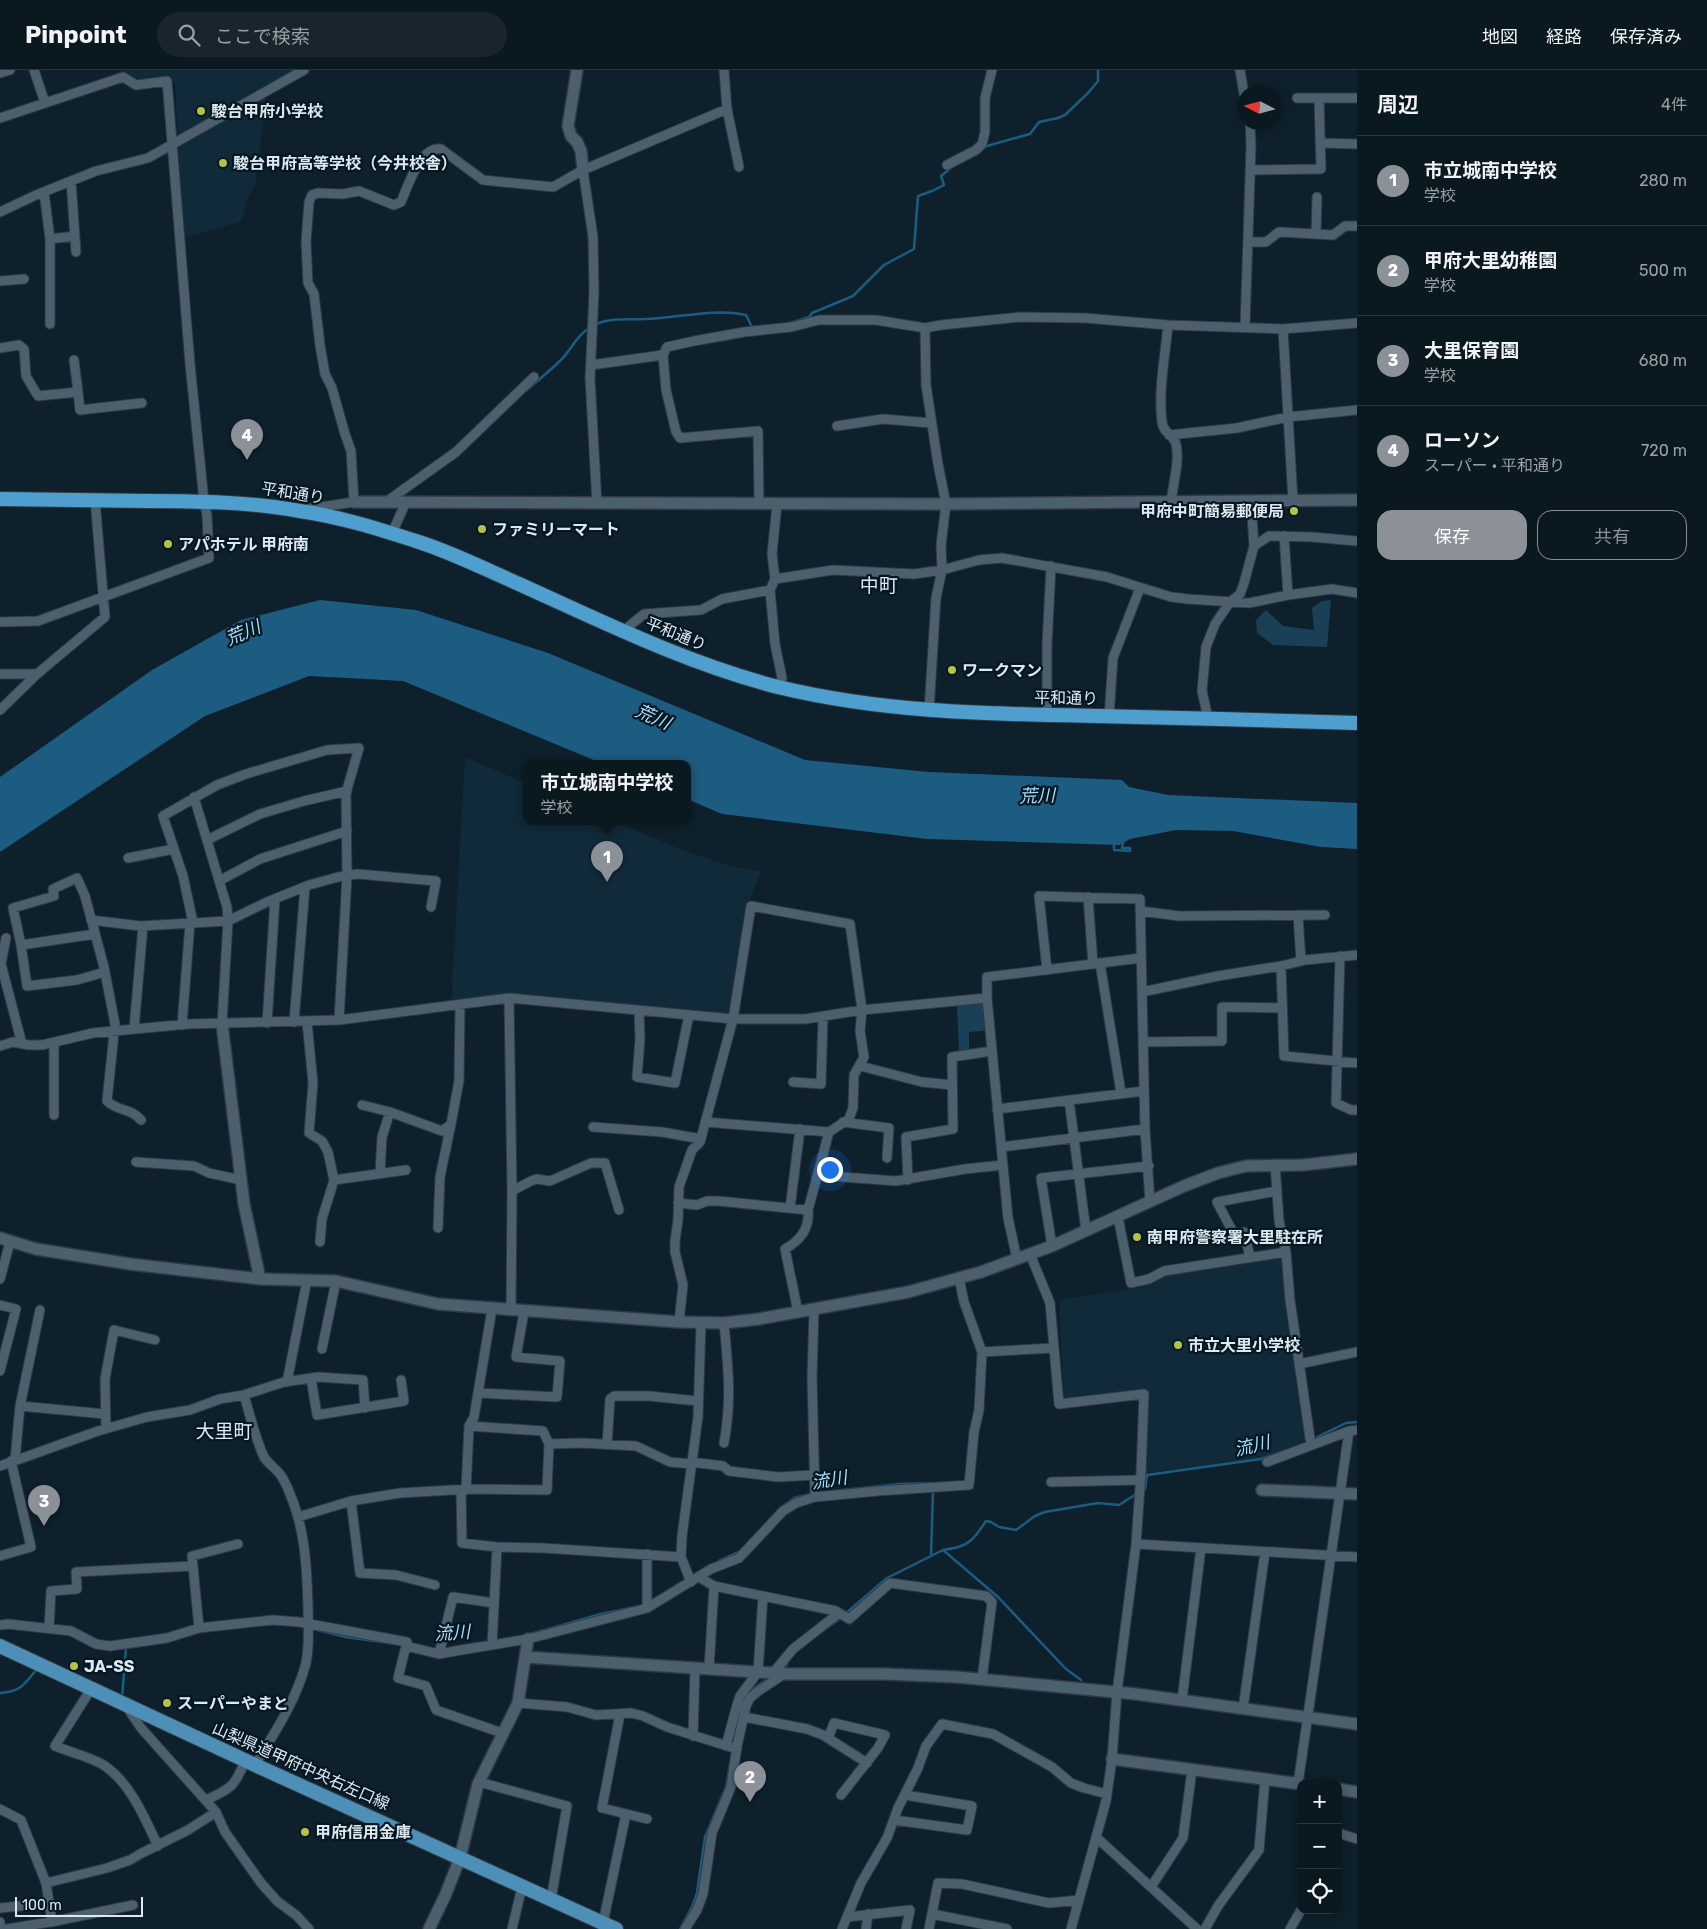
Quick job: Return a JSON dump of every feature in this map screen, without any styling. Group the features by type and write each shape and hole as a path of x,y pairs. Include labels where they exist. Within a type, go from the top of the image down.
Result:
{"highway":[{"name":"平和通り","path":"0,499 204,501 298,510 350,521 392,533 455,556 697,662 780,687 875,705 988,715 1208,718 1357,723"}],"main road":[{"name":"山梨県道甲府中央右左口線","path":"0,1646 89,1692 120,1703 616,1929"}],"street":[{"path":"0,73 10,70"},
{"path":"34,70 45,102"},
{"path":"0,212 96,171 148,158 304,70"},
{"path":"577,70 568,126 571,136 577,142 580,151 593,237 594,292 591,365 597,504"},
{"path":"724,70 727,109 739,167"},
{"path":"947,165 976,150 982,144 985,132 985,98 992,70"},
{"path":"1240,70 1242,85"},
{"path":"0,118 122,73 136,85 167,81 190,364 204,501 208,515 208,558 38,622 0,622"},
{"path":"1297,98 1357,98"},
{"path":"1250,170 1321,169 1319,98"},
{"path":"354,502 351,451 344,434 332,388 325,374 314,294 308,283 306,242 309,202 312,196 318,193 343,194 359,191 394,205 401,202 422,157 437,148 441,148 483,180 553,187 583,170 727,109"},
{"path":"1245,327 1250,130"},
{"path":"1320,143 1357,144"},
{"path":"71,181 76,252"},
{"path":"44,192 50,239 50,324"},
{"path":"1316,234 1317,197"},
{"path":"1248,242 1266,242 1279,232 1333,234 1346,226 1357,226"},
{"path":"50,239 75,236"},
{"path":"0,281 24,280"},
{"path":"759,504 758,431 680,438 676,432 666,390 663,355 668,347 758,330 792,327 819,320 876,320 926,328 1027,317 1085,318 1168,326 1283,329 1357,323"},
{"path":"1168,326 1161,395 1164,430 1176,444 1171,502"},
{"path":"926,328 924,368 931,423 946,504 941,545 942,570 936,598 929,711"},
{"path":"1283,329 1293,500"},
{"path":"0,348 19,345 24,349 26,376 38,396 78,392"},
{"path":"591,365 663,355"},
{"path":"74,360 80,410 142,403"},
{"path":"386,502 456,452 534,377"},
{"path":"1169,435 1238,428 1288,417 1357,410"},
{"path":"837,426 883,419 931,423"},
{"path":"0,710 37,674 105,617 95,500"},
{"path":"298,510 354,502 946,504 1357,500"},
{"path":"1208,718 1202,691 1206,647 1215,624 1230,602 1240,594 1254,546 1251,501"},
{"path":"392,533 406,502"},
{"path":"777,504 772,554 775,578 770,590 775,644 782,678 780,687"},
{"path":"1254,546 1269,536 1357,541"},
{"path":"1284,536 1288,595"},
{"path":"775,578 833,570 914,574 942,570 979,560 1002,558 1107,577 1170,597 1249,604 1288,595 1332,589 1357,593"},
{"path":"1047,715 1047,644 1051,566"},
{"path":"1109,716 1114,658 1140,588"},
{"path":"623,631 644,614 701,610 722,599 770,590"},
{"path":"0,674 37,674"},
{"path":"182,1025 191,923 183,876 163,816 217,784 327,750 359,748 347,791 347,876 339,1020"},
{"path":"207,840 260,814 347,791"},
{"path":"194,797 227,907 228,921 222,1024 244,1204 260,1279"},
{"path":"219,880 260,860 347,831"},
{"path":"128,858 174,849"},
{"path":"91,920 143,926 228,921 305,887 358,874 436,881 431,907"},
{"path":"105,972 77,980 27,986 13,908 54,896 53,889 77,878 85,896 105,972 115,1024 107,1101 114,1108 134,1113 141,1120"},
{"path":"294,1022 305,887"},
{"path":"1047,970 1039,896 1140,899 1145,1129 1150,1202"},
{"path":"1088,897 1097,964 1121,1093"},
{"path":"266,1023 275,899"},
{"path":"679,1322 682,1285 675,1252 679,1187 692,1150 701,1139 733,1019 750,906 850,924 862,1010 860,1031 864,1056 854,1075 853,1108 848,1118 829,1132 808,1210 809,1219 801,1238 785,1248 798,1312"},
{"path":"1140,911 1179,916 1325,915"},
{"path":"1298,915 1301,962"},
{"path":"134,1029 143,926"},
{"path":"21,945 95,934"},
{"path":"6,938 1,964 22,1044"},
{"path":"1142,992 1218,976 1340,956 1357,955"},
{"path":"1340,956 1336,1103 1350,1110 1357,1110"},
{"path":"1017,1260 1008,1218 987,998 987,977 1141,958"},
{"path":"1281,966 1284,1056 1357,1063"},
{"path":"0,1046 13,1042 42,1045 93,1033 182,1025 339,1020 509,998 733,1019 805,1019 862,1010 987,998"},
{"path":"509,998 512,1311"},
{"path":"438,1228 440,1177 459,1081 460,1005"},
{"path":"1143,1042 1222,1040 1222,1007 1282,1008"},
{"path":"639,1010 640,1039 637,1077 675,1083 689,1015"},
{"path":"793,1082 821,1084 823,1016"},
{"path":"307,1022 313,1083 310,1133 322,1141 328,1152 334,1180 322,1220 320,1242"},
{"path":"54,1042 54,1115"},
{"path":"908,1180 906,1137 952,1129 952,1057 992,1051"},
{"path":"860,1066 922,1082 952,1086"},
{"path":"998,1108 1144,1090"},
{"path":"1069,1100 1086,1231"},
{"path":"362,1105 390,1112 442,1131 451,1124"},
{"path":"380,1174 382,1137 390,1112"},
{"path":"705,1122 829,1132"},
{"path":"843,1122 889,1128 887,1158"},
{"path":"593,1127 662,1132 701,1139"},
{"path":"1001,1147 1145,1129"},
{"path":"790,1208 800,1130"},
{"path":"0,1279 5,1240 36,1249 130,1264 260,1279 336,1281 438,1304 524,1312 724,1323 814,1310 908,1292 959,1278 1017,1260 1218,1173 1246,1166 1303,1165 1357,1159 1357,1166"},
{"path":"136,1162 194,1166 241,1180"},
{"path":"512,1191 530,1181 537,1179 550,1181 591,1163 605,1163 619,1210"},
{"path":"1275,1164 1279,1221 1286,1252 1299,1364 1311,1443"},
{"path":"818,1172 843,1177 896,1181 965,1169 1003,1165"},
{"path":"1052,1246 1041,1178 1149,1166"},
{"path":"334,1180 406,1170"},
{"path":"1250,1257 1244,1232 1235,1236 1217,1202 1277,1190"},
{"path":"678,1203 697,1205 718,1201 808,1210"},
{"path":"1118,1217 1131,1283 1149,1279 1164,1271 1286,1252"},
{"path":"1030,1254 1050,1303 1059,1404 1144,1394 1136,1544 1117,1692 1112,1759 1107,1794 1071,1929"},
{"path":"406,1646 440,1654 528,1639 647,1608 711,1569 740,1558 783,1511 796,1502 815,1497 878,1490 969,1485 974,1432 979,1410 982,1352 964,1302 959,1278"},
{"path":"287,1382 307,1280"},
{"path":"322,1349 336,1281"},
{"path":"0,1305 16,1309 0,1371"},
{"path":"492,1309 474,1418 468,1426 462,1543 497,1547 681,1557"},
{"path":"0,1556 31,1547 13,1460 20,1406 40,1310"},
{"path":"814,1310 812,1378 815,1497"},
{"path":"478,1393 557,1397 560,1361 516,1357 524,1312"},
{"path":"701,1323 698,1417 681,1557 695,1579 714,1586 839,1613 849,1619 890,1583 986,1596 992,1602 982,1679"},
{"path":"724,1323 730,1384 729,1416 724,1443"},
{"path":"106,1429 106,1379 114,1330 155,1340"},
{"path":"982,1352 1054,1348"},
{"path":"1299,1364 1357,1352"},
{"path":"311,1378 317,1415 404,1401 401,1380"},
{"path":"0,1466 106,1429 147,1417 190,1410 220,1399 311,1378 363,1380 365,1408"},
{"path":"206,1800 233,1786 292,1703 306,1662 309,1646 307,1572 302,1530 290,1492 281,1476 269,1465 263,1454 244,1395"},
{"path":"606,1444 610,1399 614,1396 642,1396 698,1401"},
{"path":"20,1406 106,1414"},
{"path":"298,1517 351,1501 400,1493 464,1490 547,1490 549,1444 543,1431 468,1426"},
{"path":"1267,1462 1311,1443 1353,1430 1340,1493 1307,1718 1301,1779"},
{"path":"549,1444 582,1443 636,1446 670,1462 723,1466 729,1470 778,1477 814,1475"},
{"path":"1051,1482 1140,1487"},
{"path":"1262,1490 1357,1494"},
{"path":"351,1501 360,1573 396,1575 435,1585"},
{"path":"199,1628 192,1556 238,1544"},
{"path":"1136,1544 1357,1557"},
{"path":"492,1645 497,1547"},
{"path":"1182,1700 1201,1548"},
{"path":"1243,1709 1265,1552"},
{"path":"647,1554 647,1608"},
{"path":"48,1628 51,1592 78,1589 76,1572 193,1566"},
{"path":"709,1669 714,1586"},
{"path":"685,1929 697,1910 703,1894 712,1833 732,1787 732,1747 737,1704 740,1696 758,1672 763,1596"},
{"path":"440,1654 453,1597 494,1603"},
{"path":"732,1747 750,1698 778,1674 793,1649 839,1613"},
{"path":"0,1625 8,1624 71,1631 96,1644 110,1646 167,1638 199,1628 273,1620 308,1624 343,1632 367,1634 407,1642 398,1678 426,1686 436,1710 502,1733"},
{"path":"429,1929 446,1896 460,1858 479,1782 518,1702 528,1639"},
{"path":"525,1657 778,1674 884,1674 982,1679 1117,1692 1357,1724"},
{"path":"693,1736 695,1668"},
{"path":"89,1692 55,1746 105,1765 136,1801 158,1846"},
{"path":"518,1702 567,1707 596,1715 631,1713 693,1736 732,1747"},
{"path":"120,1703 216,1812 225,1832 260,1883 309,1929"},
{"path":"620,1714 602,1808 647,1819"},
{"path":"744,1717 807,1729 828,1738 867,1763"},
{"path":"828,1738 834,1723 885,1734 867,1763 841,1795"},
{"path":"842,1929 861,1883 888,1838 926,1746 942,1724 993,1734 1052,1767 1071,1783 1107,1794"},
{"path":"1112,1759 1297,1784"},
{"path":"1151,1887 1183,1838 1192,1770"},
{"path":"1205,1929 1218,1906 1259,1850 1265,1779"},
{"path":"479,1782 567,1806 551,1900"},
{"path":"1342,1790 1357,1792"},
{"path":"894,1820 967,1830 972,1806 905,1795"},
{"path":"0,1809 21,1820 46,1883 52,1922"},
{"path":"46,1883 107,1868 130,1860 188,1830 216,1812"},
{"path":"602,1923 626,1814"},
{"path":"1342,1834 1357,1839"},
{"path":"1096,1838 1197,1929"},
{"path":"929,1929 938,1883 962,1884 1049,1903 1079,1900"},
{"path":"512,1929 522,1887"},
{"path":"0,1908 49,1903"},
{"path":"8,1929 133,1906"},
{"path":"847,1917 910,1910 906,1929"},
{"path":"866,1929 868,1914"},
{"path":"932,1914 1007,1929"},
{"path":"1290,1929 1299,1914"},
{"path":"0,1922 0,1929"}],"shaded area":[{"name":"駿台甲府小学校","path":"126,70 295,70 178,139 175,83 167,76 133,79 126,74"},
{"path":"266,98 255,185 248,197 241,222 185,237 178,146"},
{"path":"1331,600 1327,647 1273,645 1257,633 1256,620 1266,610 1283,626 1314,630 1312,608 1322,601"},
{"path":"465,757 523,782 523,825 624,825 683,850 730,866 761,871 749,901 733,1019 509,998 451,1006"},
{"path":"988,1002 990,1030 969,1032 969,1050 959,1051 957,1006"},
{"name":"市立大里小学校","path":"1282,1256 1310,1439 1261,1459 1145,1473 1147,1389 1067,1398 1064,1395 1059,1300 1143,1287 1160,1275"}],"water":[{"name":"荒川","path":"320,600 416,610 548,653 805,760 929,772 1122,780 1129,787 1168,795 1357,803 1357,849 1321,847 1233,831 1176,830 1130,839 1119,845 927,839 722,814 691,801 691,760 594,760 403,681 309,676 205,716 0,852 0,777 152,670 241,620"}],"waterway":[{"path":"983,147 1030,134 1039,122 1065,115 1098,81 1098,70"},
{"path":"787,324 809,317 812,313 853,296 884,265 914,249 918,196 944,185 941,176 952,167"},
{"path":"596,324 614,320 734,313 746,315 752,327 754,327"},
{"path":"526,391 562,359 579,337 591,327"},
{"path":"1114,845 1114,850 1130,851 1130,848 1122,848 1123,842"},
{"name":"流川","path":"1313,1439 1346,1423 1357,1422"},
{"name":"流川","path":"1143,1491 1147,1475 1261,1459 1287,1450"},
{"name":"流川","path":"833,1491 900,1484 933,1483 933,1485"},
{"path":"931,1556 933,1490"},
{"path":"943,1550 958,1547 969,1542 986,1521 999,1527 1016,1530 1035,1516 1045,1512 1098,1503 1119,1505 1138,1493"},
{"name":"流川","path":"778,1510 794,1498 811,1494"},
{"path":"845,1614 887,1578 943,1550 998,1597 1066,1669 1081,1680"},
{"name":"流川","path":"719,1561 741,1551"},
{"name":"流川","path":"527,1635 601,1614 635,1607"},
{"path":"821,1632 841,1618"},
{"name":"流川","path":"313,1629 346,1637 396,1644"},
{"name":"流川","path":"122,1698 126,1648 165,1642"},
{"path":"782,1669 789,1660"},
{"name":"流川","path":"0,1693 13,1691 21,1687 36,1670 38,1671"},
{"path":"746,1696 754,1688 771,1677"},
{"path":"733,1744 736,1733"},
{"path":"680,1929 697,1893 705,1837 726,1787 731,1760"}],"place":[{"name":"駿台甲府小学校","path":"201,111"},
{"name":"駿台甲府高等学校（今井校舎）","path":"223,163"},
{"name":"ローソン","path":"247,460"},
{"name":"甲府中町簡易郵便局","path":"1294,511"},
{"name":"ファミリーマート","path":"482,529"},
{"name":"アパホテル 甲府南","path":"168,544"},
{"name":"ワークマン","path":"952,670"},
{"name":"市立城南中学校","path":"607,882"},
{"name":"南甲府警察署大里駐在所","path":"1137,1237"},
{"name":"市立大里小学校","path":"1178,1345"},
{"name":"大里保育園","path":"44,1526"},
{"name":"JA-SS","path":"74,1666"},
{"name":"スーパーやまと","path":"167,1703"},
{"name":"甲府大里幼稚園","path":"750,1802"},
{"name":"甲府信用金庫","path":"305,1832"}],"district":[{"name":"中町","path":"879,585"},
{"name":"大里町","path":"224,1431"}]}
